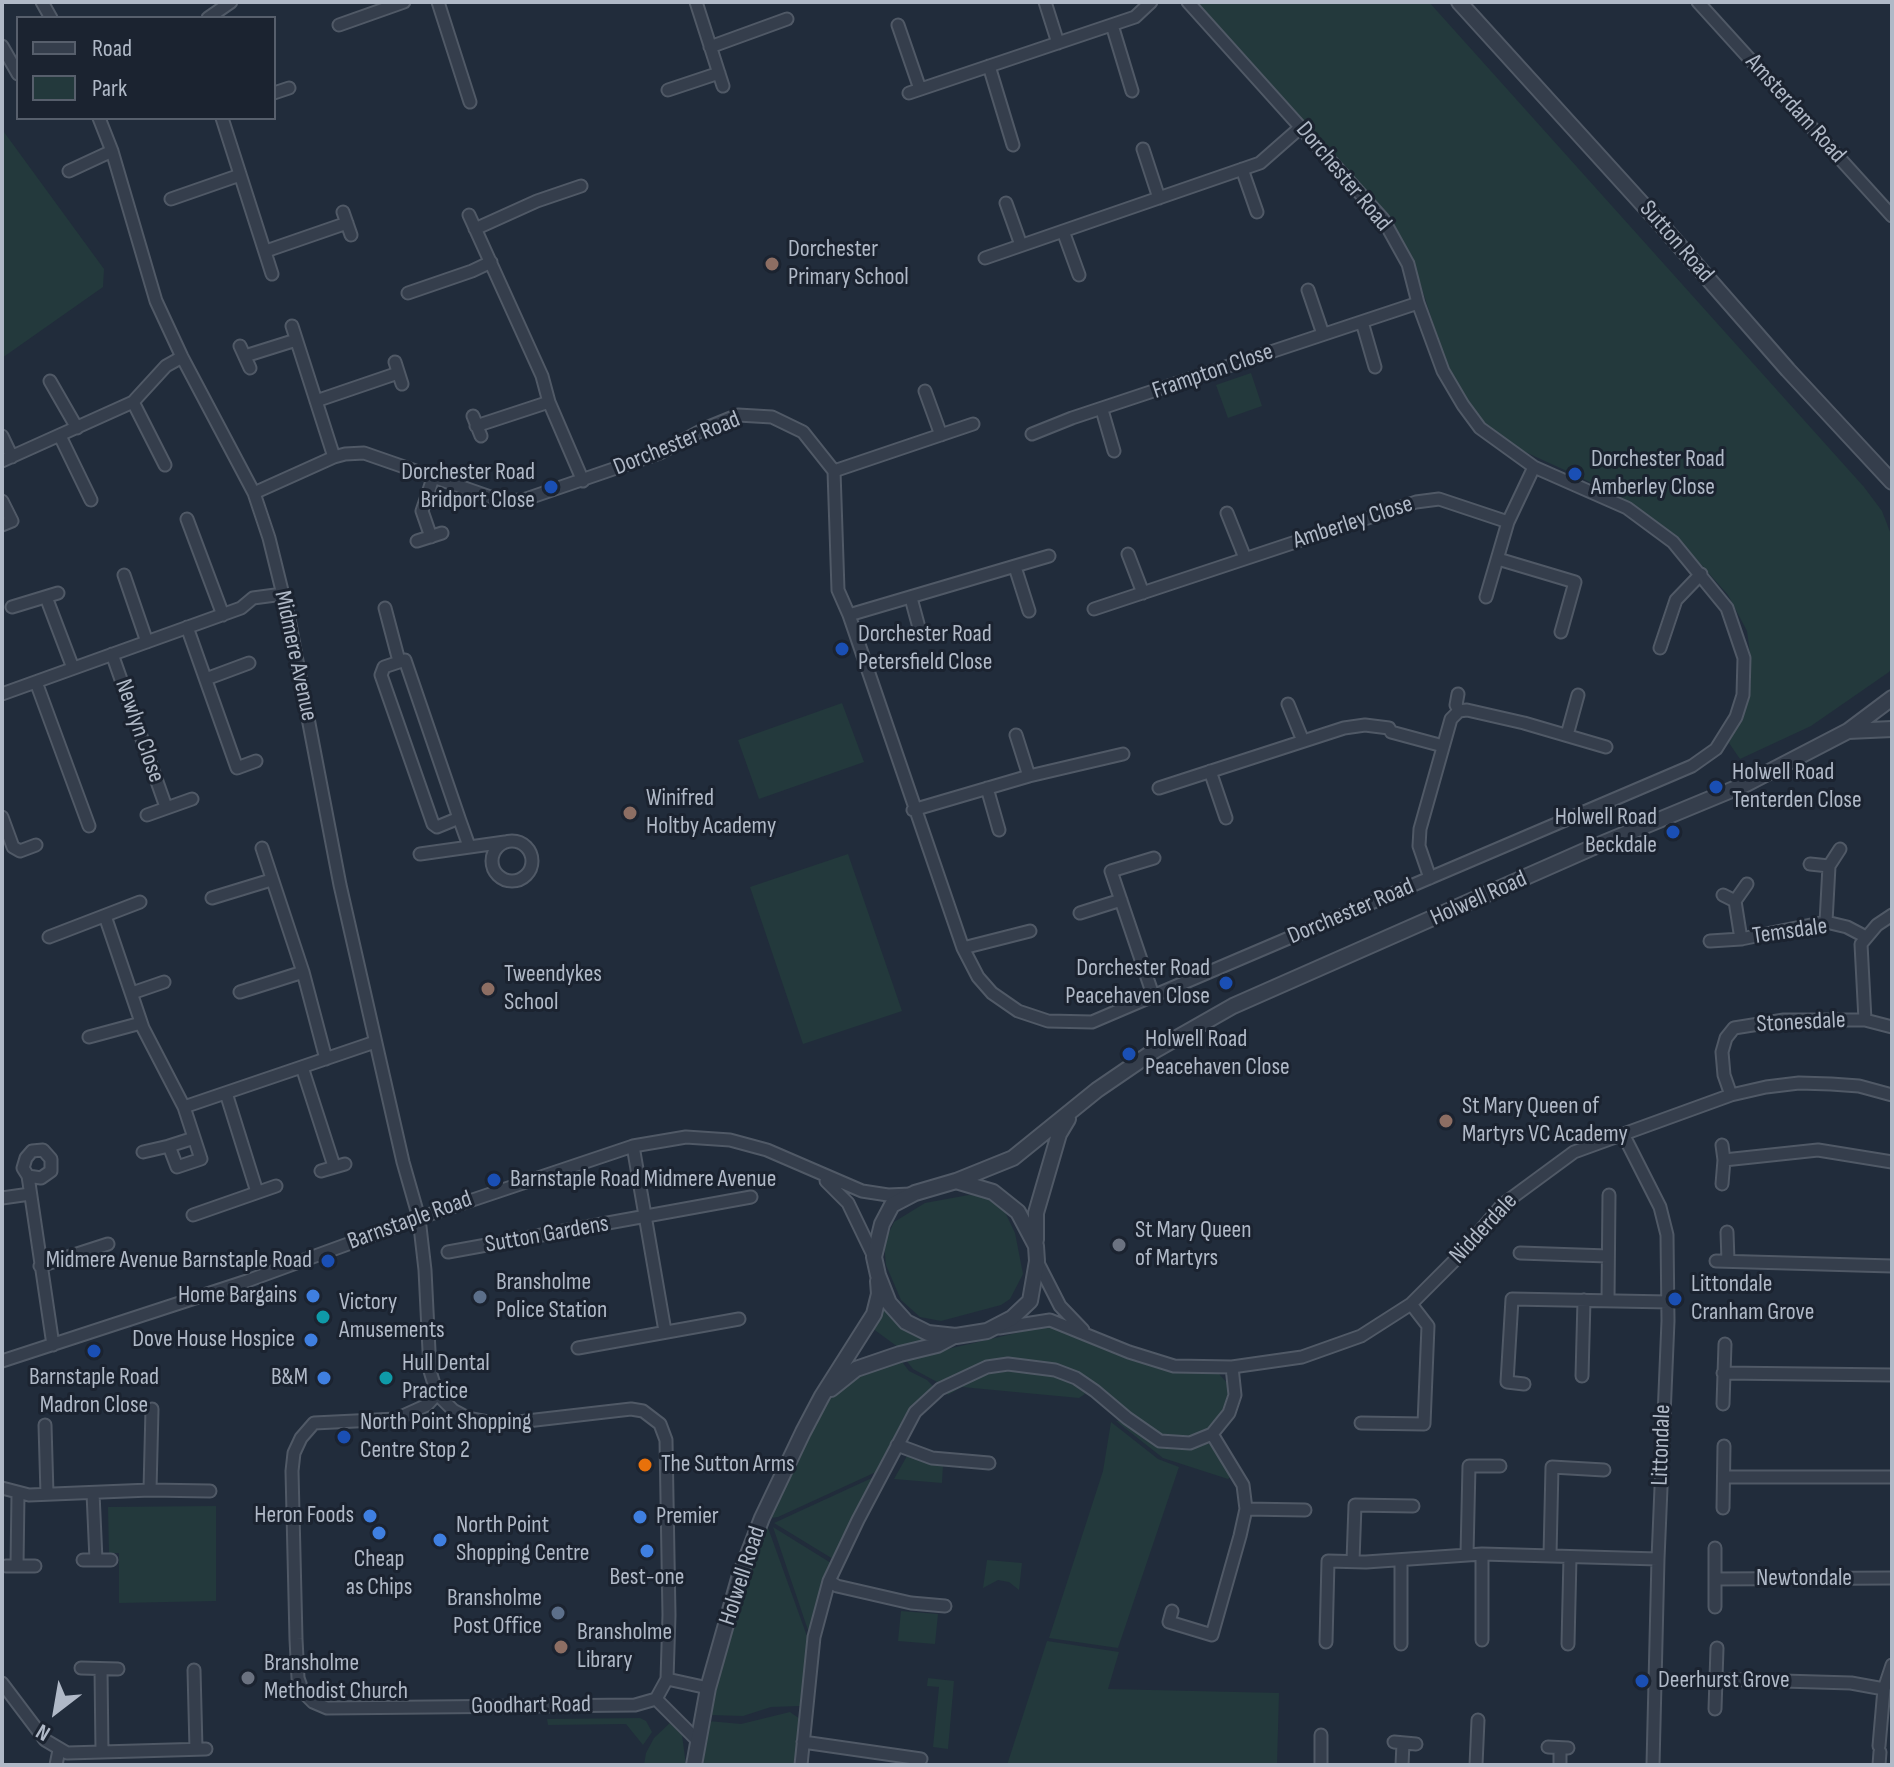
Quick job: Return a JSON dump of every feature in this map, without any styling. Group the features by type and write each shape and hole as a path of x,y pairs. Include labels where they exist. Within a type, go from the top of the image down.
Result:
{"street":[{"path":"211,16 231,2"},
{"path":"339,25 404,2"},
{"path":"438,2 470,102"},
{"path":"696,2 723,86"},
{"path":"1045,2 1058,43"},
{"path":"898,25 915,91 1135,17 1151,2"},
{"name":"Dorchester Road","path":"254,493 334,457 364,453 502,501 523,500 660,453 738,415 756,414 788,423 803,432 834,471 838,590 963,948 978,977 992,993 1018,1011 1048,1021 1092,1022 1154,998 1692,766 1716,749 1736,717 1743,695 1744,658 1727,608 1673,542 1627,508 1534,467 1480,428 1443,371 1418,303 1408,264 1383,219 1188,2"},
{"name":"Sutton Road","path":"1459,2 1892,482"},
{"name":"Amsterdam Road","path":"1698,2 1892,216"},
{"path":"710,47 787,19"},
{"path":"1112,25 1132,91"},
{"path":"2,46 16,70"},
{"path":"989,66 1013,145"},
{"path":"668,90 719,73"},
{"path":"276,92 289,88"},
{"name":"Midmere Avenue","path":"100,120 112,151 156,301 254,493 283,594 340,885 419,1218"},
{"path":"223,120 272,274"},
{"path":"985,258 1260,163 1301,127"},
{"path":"1143,149 1159,198"},
{"path":"69,171 112,151"},
{"path":"1242,169 1257,212"},
{"path":"171,199 240,175"},
{"path":"475,229 537,201 581,186"},
{"path":"1006,203 1021,245"},
{"path":"469,215 542,376 549,402 583,481"},
{"path":"266,251 347,223"},
{"path":"1063,231 1079,275"},
{"path":"408,293 491,262"},
{"path":"1308,290 1323,334"},
{"name":"Frampton Close","path":"1032,434 1418,303"},
{"path":"1362,322 1375,367"},
{"path":"292,326 334,457"},
{"path":"250,368 242,351 296,340"},
{"path":"2,436 7,459 133,402 166,366 182,357"},
{"path":"316,401 398,373"},
{"path":"50,381 77,428"},
{"path":"925,391 941,435"},
{"path":"133,402 165,465"},
{"path":"477,426 549,402"},
{"path":"1102,410 1114,451"},
{"path":"834,471 973,424"},
{"path":"60,436 91,500"},
{"path":"1486,597 1508,522 1534,467"},
{"path":"417,541 437,535 422,511 433,478"},
{"name":"Amberley Close","path":"1094,609 1416,502 1439,499 1508,522"},
{"path":"2,501 12,521 2,525"},
{"path":"1227,513 1245,558"},
{"path":"187,519 223,615"},
{"path":"1128,554 1143,593"},
{"path":"849,615 1049,556"},
{"path":"1498,559 1575,582 1561,632"},
{"path":"1015,567 1029,611"},
{"path":"1660,648 1676,600 1701,574"},
{"name":"Newlyn Close","path":"124,575 147,642"},
{"name":"Newlyn Close","path":"2,694 223,615 241,608 253,598 283,594"},
{"path":"12,607 52,595 73,668"},
{"path":"911,598 921,635"},
{"path":"385,608 399,661"},
{"path":"187,627 237,768 256,761"},
{"name":"Newlyn Close","path":"112,654 166,807"},
{"path":"459,818 437,827 433,824 381,675 384,667 405,660 469,846"},
{"path":"206,679 249,663"},
{"path":"36,682 89,826"},
{"path":"1458,694 1456,705 1459,711"},
{"path":"1567,735 1578,695"},
{"name":"Holwell Road","path":"956,1181 1013,1158 1097,1090 1154,1051 1233,1006 1589,849 1746,784 1848,731 1892,698"},
{"path":"1288,704 1303,741"},
{"path":"1430,878 1419,846 1420,829 1451,719 1459,711 1467,710 1606,747"},
{"path":"1159,788 1344,728 1365,725 1389,728 1391,732 1443,746"},
{"path":"1848,731 1892,729"},
{"path":"1016,735 1029,776"},
{"path":"913,810 1029,776 1123,754"},
{"path":"1210,771 1226,818"},
{"path":"987,788 999,830"},
{"name":"Newlyn Close","path":"147,815 192,799"},
{"path":"2,817 13,847 20,851 36,845"},
{"path":"420,854 505,842"},
{"path":"262,848 303,972 326,1059"},
{"path":"1826,922 1829,866 1840,849"},
{"path":"1154,858 1111,871 1154,998"},
{"path":"1810,864 1829,866"},
{"path":"212,898 271,880"},
{"path":"1741,939 1735,901 1747,884"},
{"path":"1723,895 1735,901"},
{"path":"1080,913 1121,900"},
{"path":"49,937 140,902"},
{"path":"1865,1020 1861,944 1877,925 1892,915"},
{"path":"105,916 141,1023 184,1107 201,1159 177,1167 169,1146"},
{"name":"Temsdale","path":"1710,941 1741,939 1826,922 1847,927 1866,937"},
{"path":"963,948 1030,931"},
{"path":"240,992 303,972"},
{"path":"132,993 164,982"},
{"name":"Stonesdale","path":"1731,1095 1724,1075 1722,1052 1726,1038 1734,1028 1784,1020 1865,1020 1892,1027"},
{"path":"89,1037 141,1023"},
{"path":"184,1107 375,1042"},
{"path":"302,1067 339,1165 321,1171"},
{"name":"Nidderdale","path":"987,1331 1050,1320 1129,1352 1174,1366 1232,1367 1302,1357 1361,1336 1411,1304 1458,1257 1502,1205 1574,1152 1731,1095 1799,1083 1859,1086 1892,1095"},
{"path":"226,1093 257,1192"},
{"name":"Holwell Road","path":"1036,1254 1036,1213 1059,1134 1072,1111"},
{"name":"Littondale","path":"1623,1134 1660,1207 1667,1235 1669,1302 1653,1765"},
{"name":"Barnstaple Road","path":"2,1361 247,1281 419,1218 633,1146 686,1137 730,1140 767,1150 821,1176 862,1191 888,1195 915,1193"},
{"path":"143,1152 194,1138"},
{"path":"1722,1145 1722,1184"},
{"path":"633,1146 665,1331"},
{"path":"1724,1160 1818,1150 1892,1162"},
{"path":"28,1176 53,1345"},
{"name":"Barnstaple Road","path":"821,1176 848,1203 874,1257"},
{"path":"956,1181 993,1192 1018,1212 1036,1254 1030,1301 1012,1318 987,1331 956,1336 928,1333 906,1322 889,1303 874,1257 882,1224 892,1205 915,1193 956,1181"},
{"path":"193,1215 276,1186"},
{"path":"2,1198 30,1194"},
{"name":"Sutton Gardens","path":"448,1252 751,1197"},
{"path":"1608,1300 1613,1201"},
{"path":"419,1218 430,1371 437,1394 453,1410 468,1418 489,1422 530,1421 631,1409 643,1411 660,1424 666,1440 669,1615 667,1679 656,1699 697,1740"},
{"path":"1727,1232 1722,1261 1892,1266"},
{"path":"40,1266 108,1244"},
{"path":"1520,1253 1608,1256"},
{"name":"Nidderdale","path":"1036,1254 1060,1306 1086,1334"},
{"name":"Holwell Road","path":"694,1765 708,1688 740,1575 762,1518 822,1396 874,1314 879,1294 878,1275"},
{"path":"1524,1384 1507,1382 1512,1299 1669,1302"},
{"path":"1582,1376 1584,1300"},
{"path":"1361,1423 1424,1424 1428,1326 1411,1304"},
{"path":"578,1348 739,1319"},
{"name":"Holwell Road","path":"822,1396 856,1369 937,1345 956,1336"},
{"path":"1723,1404 1725,1344"},
{"path":"801,1765 814,1637 829,1581 915,1412 940,1389 987,1367 1008,1364 1055,1370 1076,1378 1160,1441 1190,1443 1212,1434 1229,1413 1235,1395 1232,1367"},
{"path":"1723,1373 1892,1375"},
{"name":"Goodhart Road","path":"437,1394 427,1405 396,1419 314,1423 301,1438 294,1453 296,1639 298,1678 303,1692 313,1702 327,1708 635,1705 656,1699"},
{"path":"150,1490 152,1409"},
{"path":"45,1425 47,1494"},
{"path":"1172,1611 1169,1622 1212,1635 1246,1509 1243,1485 1212,1434"},
{"path":"897,1445 932,1458 989,1463"},
{"path":"1723,1508 1724,1446"},
{"path":"1467,1554 1469,1466 1500,1466"},
{"path":"1550,1555 1552,1467 1604,1470"},
{"path":"1725,1477 1892,1477"},
{"path":"2,1488 18,1494 210,1491"},
{"path":"93,1493 90,1560 111,1560"},
{"path":"18,1494 12,1566 35,1566"},
{"path":"1353,1561 1355,1505 1413,1506"},
{"path":"1246,1509 1305,1510"},
{"path":"1715,1548 1715,1607"},
{"path":"1326,1642 1328,1561 1401,1560 1467,1554 1658,1559"},
{"path":"1482,1554 1482,1640"},
{"path":"1568,1644 1570,1557"},
{"path":"1401,1560 1401,1644"},
{"name":"Newtondale","path":"1716,1579 1892,1578"},
{"path":"829,1581 837,1586 911,1603 945,1606"},
{"path":"1715,1709 1717,1648"},
{"path":"1879,1765 1884,1689 1892,1665"},
{"path":"81,1668 118,1669"},
{"path":"101,1669 102,1752"},
{"path":"2,1683 45,1740 67,1753 201,1749 194,1670"},
{"path":"667,1679 708,1688"},
{"path":"1715,1679 1851,1683 1884,1689"},
{"path":"1476,1765 1479,1719"},
{"path":"1321,1735 1321,1765"},
{"path":"803,1742 921,1759"},
{"path":"1402,1765 1398,1743 1416,1744"},
{"path":"1559,1748 1560,1765"},
{"path":"56,1765 59,1750"},
{"path":"133,1751 133,1765"}],"green space":[{"path":"1195,2 1429,2 1864,487 1882,511 1892,537 1892,668 1889,672 1811,726 1740,759 1729,743 1751,681 1750,653 1747,631 1728,595 1697,560 1632,505 1523,451 1498,436 1477,416 1450,376 1414,264 1388,217"},
{"path":"2,133 104,269 103,287 2,358"},
{"path":"1251,373 1262,406 1228,418 1216,385"},
{"path":"842,703 864,762 759,799 738,740"},
{"path":"848,854 902,1011 803,1044 750,887"},
{"path":"969,1195 987,1197 1004,1210 1015,1233 1023,1274 1010,1299 1001,1305 941,1321 920,1317 901,1300 886,1265 884,1243 894,1222 925,1203"},
{"path":"883,1308 912,1335 930,1340 902,1350 872,1328"},
{"path":"1042,1327 1054,1327 1140,1362 1169,1369 1219,1374 1230,1386 1224,1412 1200,1436 1187,1439 1163,1437 1056,1366 1011,1359 982,1364 939,1383 913,1369 905,1359"},
{"path":"900,1359 909,1371 934,1387 904,1417 876,1472 770,1518 778,1496 829,1399 851,1378"},
{"path":"1019,1370 1061,1378 1085,1394 1079,1398 962,1387 948,1395 946,1392 979,1375"},
{"path":"1116,1421 1125,1422 1149,1442 1166,1448 1211,1445 1233,1474 1228,1479 1163,1458"},
{"path":"1111,1422 1158,1459 1179,1467 1118,1648 1049,1638 1103,1471"},
{"path":"907,1456 943,1465 942,1483 894,1479"},
{"path":"874,1477 833,1559 774,1523"},
{"path":"216,1506 216,1601 119,1603 119,1553 109,1553 108,1507"},
{"path":"767,1525 808,1639 800,1706 771,1707 743,1716 709,1715 721,1661 747,1576"},
{"path":"773,1527 831,1563 809,1633"},
{"path":"987,1560 1022,1563 1019,1590 1009,1582 998,1580 983,1588"},
{"path":"901,1611 938,1614 935,1644 898,1641"},
{"path":"1047,1641 1119,1652 1108,1689 1279,1693 1277,1765 1007,1765"},
{"path":"928,1678 954,1681 948,1749 933,1747 939,1687 927,1686"},
{"path":"790,1712 800,1719 796,1765 701,1765 708,1721 741,1724"},
{"path":"640,1718 646,1721 652,1732 643,1745 626,1724 548,1725 547,1719"},
{"path":"673,1720 682,1735 686,1765 644,1765 654,1738"}],"place":[{"name":"Dorchester Primary School","path":"772,264"},
{"name":"Dorchester Road Amberley Close","path":"1575,474"},
{"name":"Dorchester Road Bridport Close","path":"551,487"},
{"name":"Dorchester Road Petersfield Close","path":"842,649"},
{"name":"Holwell Road Tenterden Close","path":"1716,787"},
{"name":"Winifred Holtby Academy","path":"630,813"},
{"name":"Holwell Road Beckdale","path":"1673,832"},
{"name":"Dorchester Road Peacehaven Close","path":"1226,983"},
{"name":"Tweendykes School","path":"488,989"},
{"name":"Holwell Road Peacehaven Close","path":"1129,1054"},
{"name":"St Mary Queen of Martyrs VC Academy","path":"1446,1121"},
{"name":"Barnstaple Road Midmere Avenue","path":"494,1180"},
{"name":"St Mary Queen of Martyrs","path":"1119,1245"},
{"name":"Midmere Avenue Barnstaple Road","path":"328,1261"},
{"name":"Home Bargains","path":"313,1296"},
{"name":"Bransholme Police Station","path":"480,1297"},
{"name":"Littondale Cranham Grove","path":"1675,1299"},
{"name":"Victory Amusements","path":"323,1317"},
{"name":"Dove House Hospice","path":"311,1340"},
{"name":"Barnstaple Road Madron Close","path":"94,1351"},
{"name":"B&M","path":"324,1378"},
{"name":"Hull Dental Practice","path":"386,1378"},
{"name":"North Point Shopping Centre Stop 2","path":"344,1437"},
{"name":"The Sutton Arms","path":"645,1465"},
{"name":"Heron Foods","path":"370,1516"},
{"name":"Premier","path":"640,1517"},
{"name":"Cheap as Chips","path":"379,1533"},
{"name":"North Point Shopping Centre","path":"440,1540"},
{"name":"Best-one","path":"647,1551"},
{"name":"Bransholme Post Office","path":"558,1613"},
{"name":"Bransholme Library","path":"561,1647"},
{"name":"Bransholme Methodist Church","path":"248,1678"},
{"name":"Deerhurst Grove","path":"1642,1681"}]}
